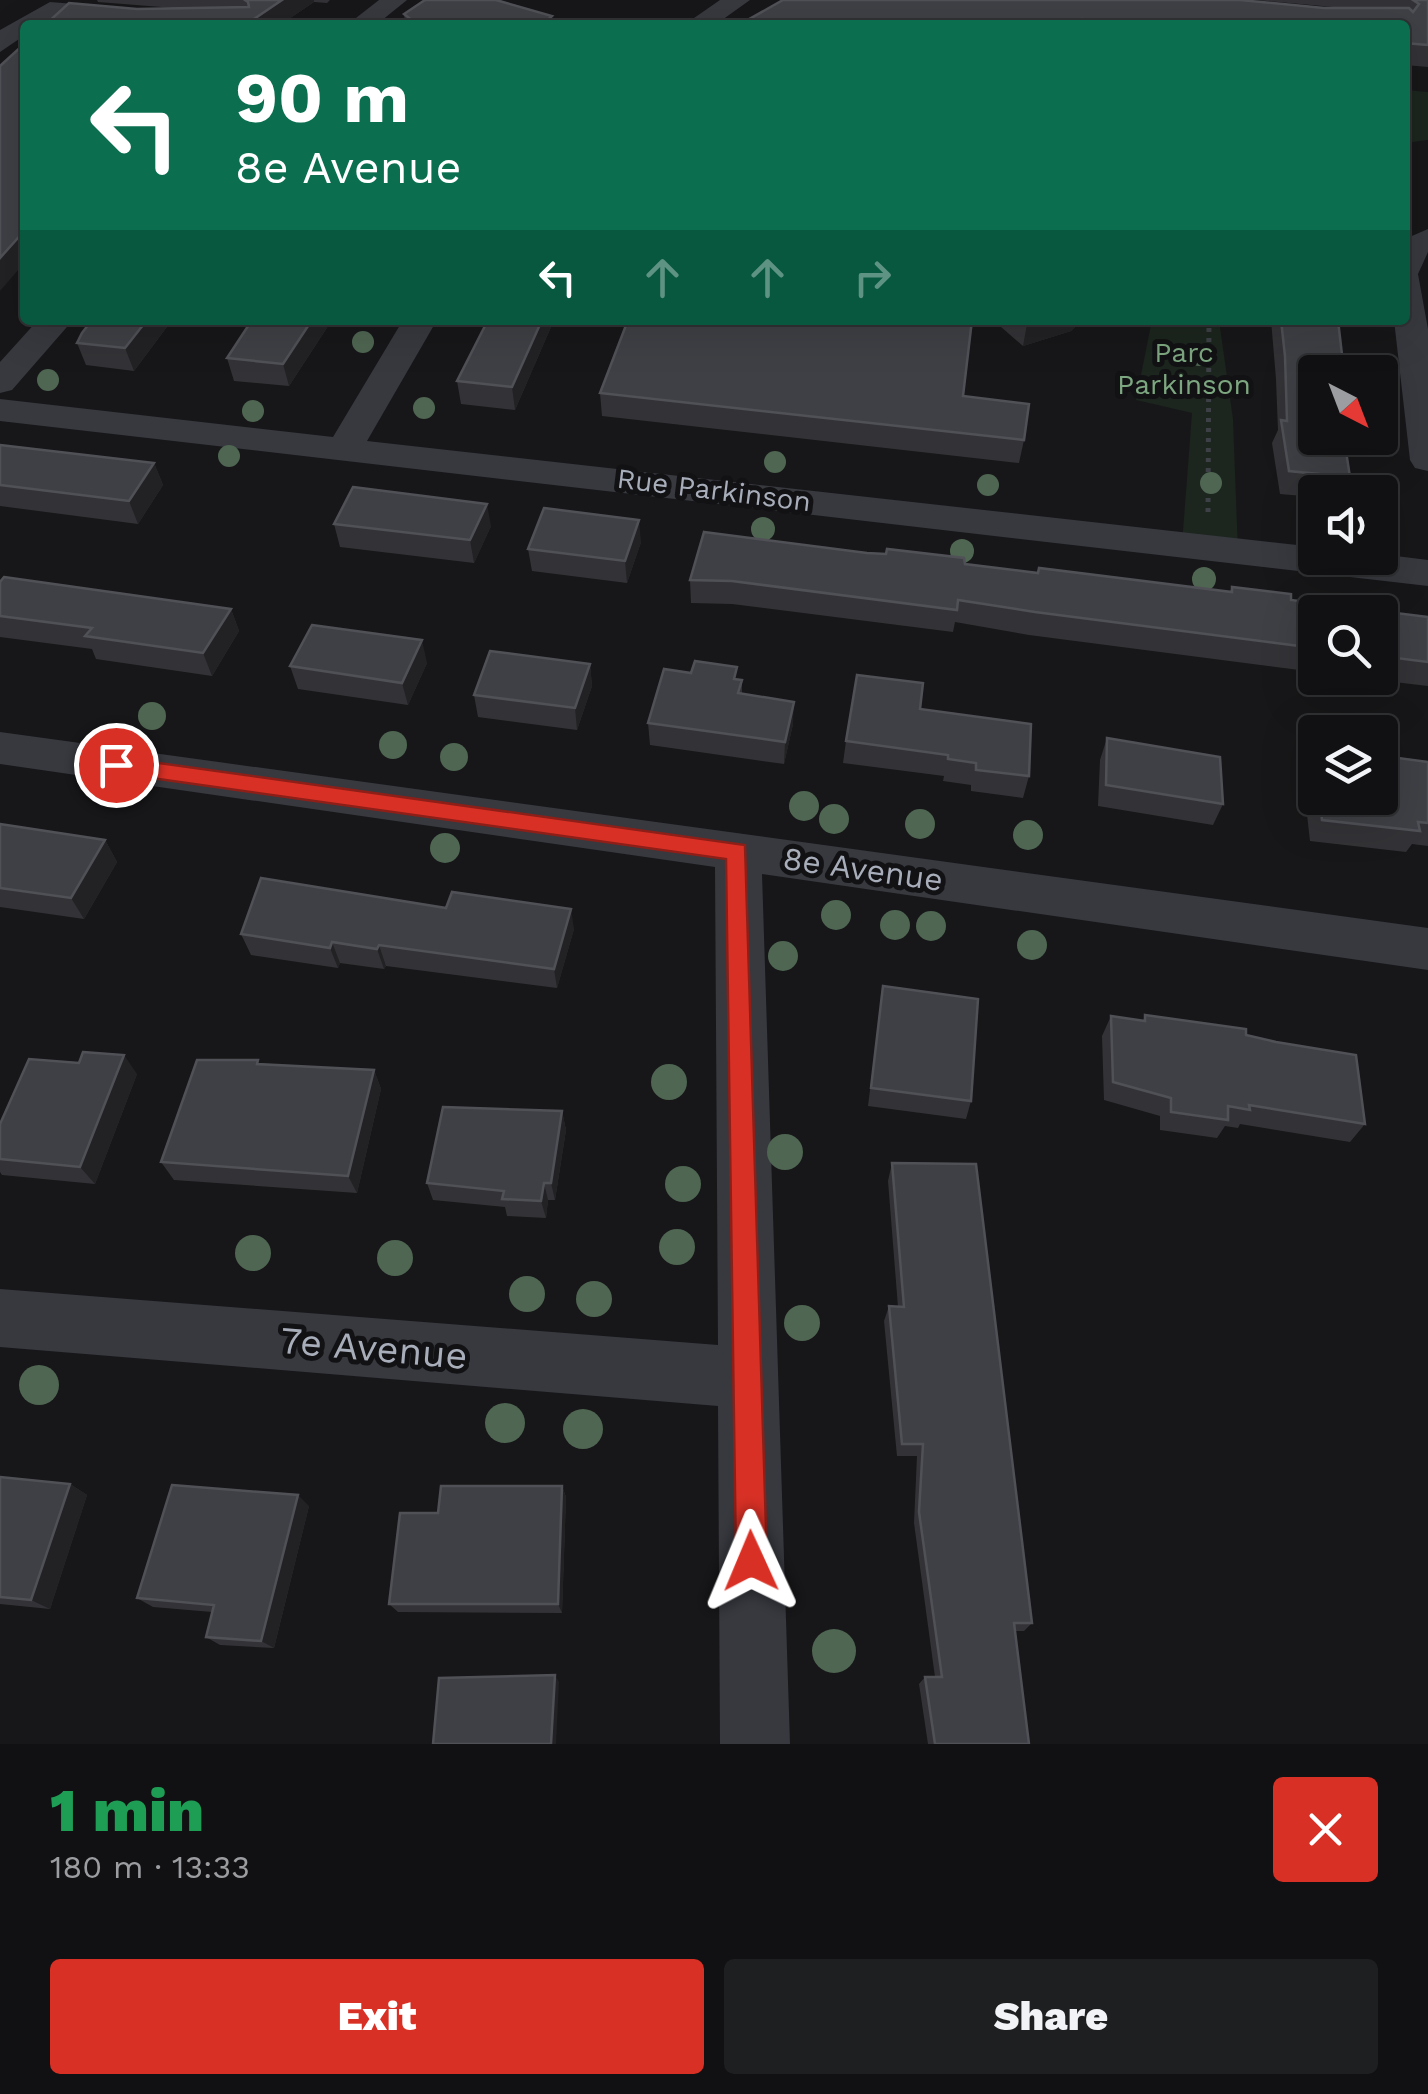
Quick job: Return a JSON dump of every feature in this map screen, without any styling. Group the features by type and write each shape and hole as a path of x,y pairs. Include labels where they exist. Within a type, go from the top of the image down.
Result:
{"street":[{"path":"367,20 395,0"},
{"path":"705,20 738,0"},
{"path":"31,20 50,10 175,20"},
{"path":"0,44 20,26"},
{"path":"1410,257 1414,247 1428,238"},
{"path":"1410,318 1428,460"},
{"path":"0,383 52,325"},
{"path":"345,447 417,325"},
{"name":"Rue Parkinson","path":"0,410 1428,574"},
{"name":"8e Avenue","path":"0,748 1428,949"},
{"path":"738,852 755,1744"},
{"name":"7e Avenue","path":"0,1318 748,1378"}],"path":[{"path":"1208,325 1212,442 1206,478 1211,548"}],"green space":[{"path":"1410,90 1428,92 1428,140 1410,142"},
{"name":"Parc Parkinson","path":"1151,325 1220,325 1233,419 1238,551 1182,544 1192,413 1136,400"}],"building":[{"path":"245,0 282,0 252,20 50,20 69,3 137,9 249,7"},
{"path":"425,0 496,0 552,16 548,20 412,20 404,14"},
{"path":"783,0 1240,0 1324,8 1409,8 1413,12 1419,4 1413,0 1428,0 1428,45 1410,43 1410,20 748,20"},
{"path":"20,48 20,236 0,258 0,66"},
{"path":"88,325 143,325 125,348 77,343"},
{"path":"249,325 309,325 283,364 227,358"},
{"path":"485,325 540,325 512,387 457,381"},
{"path":"626,325 971,325 963,396 1029,404 1024,440 600,393"},
{"path":"1282,325 1339,325 1342,355 1298,355 1298,455 1347,455 1350,475 1289,471 1281,420 1287,421"},
{"path":"0,445 154,463 129,501 0,485"},
{"path":"353,487 487,504 470,540 334,524"},
{"path":"544,508 639,520 625,561 528,549"},
{"path":"704,532 867,553 886,554 887,549 964,558 965,564 1038,573 1039,568 1232,592 1232,587 1291,594 1291,600 1298,601 1298,646 958,600 957,610 732,581 690,580"},
{"path":"4,577 231,609 203,653 85,636 92,628 0,616 0,582"},
{"path":"1398,613 1428,617 1428,662 1398,658"},
{"path":"312,625 422,640 402,683 290,666"},
{"path":"490,651 590,664 575,708 474,695"},
{"path":"695,661 737,667 734,679 742,680 738,693 794,702 785,742 648,723 664,669 691,673"},
{"path":"857,675 923,683 920,709 1031,724 1029,776 976,770 976,763 948,759 948,755 846,741"},
{"path":"1107,738 1220,757 1223,804 1106,785"},
{"path":"1398,758 1428,762 1428,823 1418,822 1420,831 1322,820 1322,815 1398,815"},
{"path":"0,824 105,840 71,898 0,888"},
{"path":"261,878 446,908 452,892 571,909 554,969 379,945 377,949 332,942 330,948 241,934"},
{"path":"883,986 978,999 971,1101 871,1088"},
{"path":"1145,1015 1246,1029 1246,1035 1356,1055 1365,1124 1249,1105 1250,1110 1228,1106 1228,1120 1171,1112 1171,1098 1113,1082 1111,1016 1145,1021"},
{"path":"83,1052 124,1055 80,1167 0,1159 0,1124 29,1059 79,1063"},
{"path":"197,1060 258,1060 257,1064 374,1070 348,1176 161,1162"},
{"path":"443,1107 562,1111 551,1183 544,1183 541,1201 502,1199 504,1191 427,1183"},
{"path":"892,1163 976,1164 1032,1623 1014,1623 1029,1744 935,1744 925,1677 942,1677 919,1512 923,1444 902,1444 889,1306 904,1307"},
{"path":"0,1477 70,1484 31,1600 0,1597"},
{"path":"172,1485 298,1495 261,1641 206,1637 214,1605 137,1598"},
{"path":"441,1486 562,1486 558,1604 389,1604 400,1513 438,1513"},
{"path":"555,1675 551,1744 433,1744 439,1678"}],"route":[{"path":"116,765 738,852 751,1561"}]}
